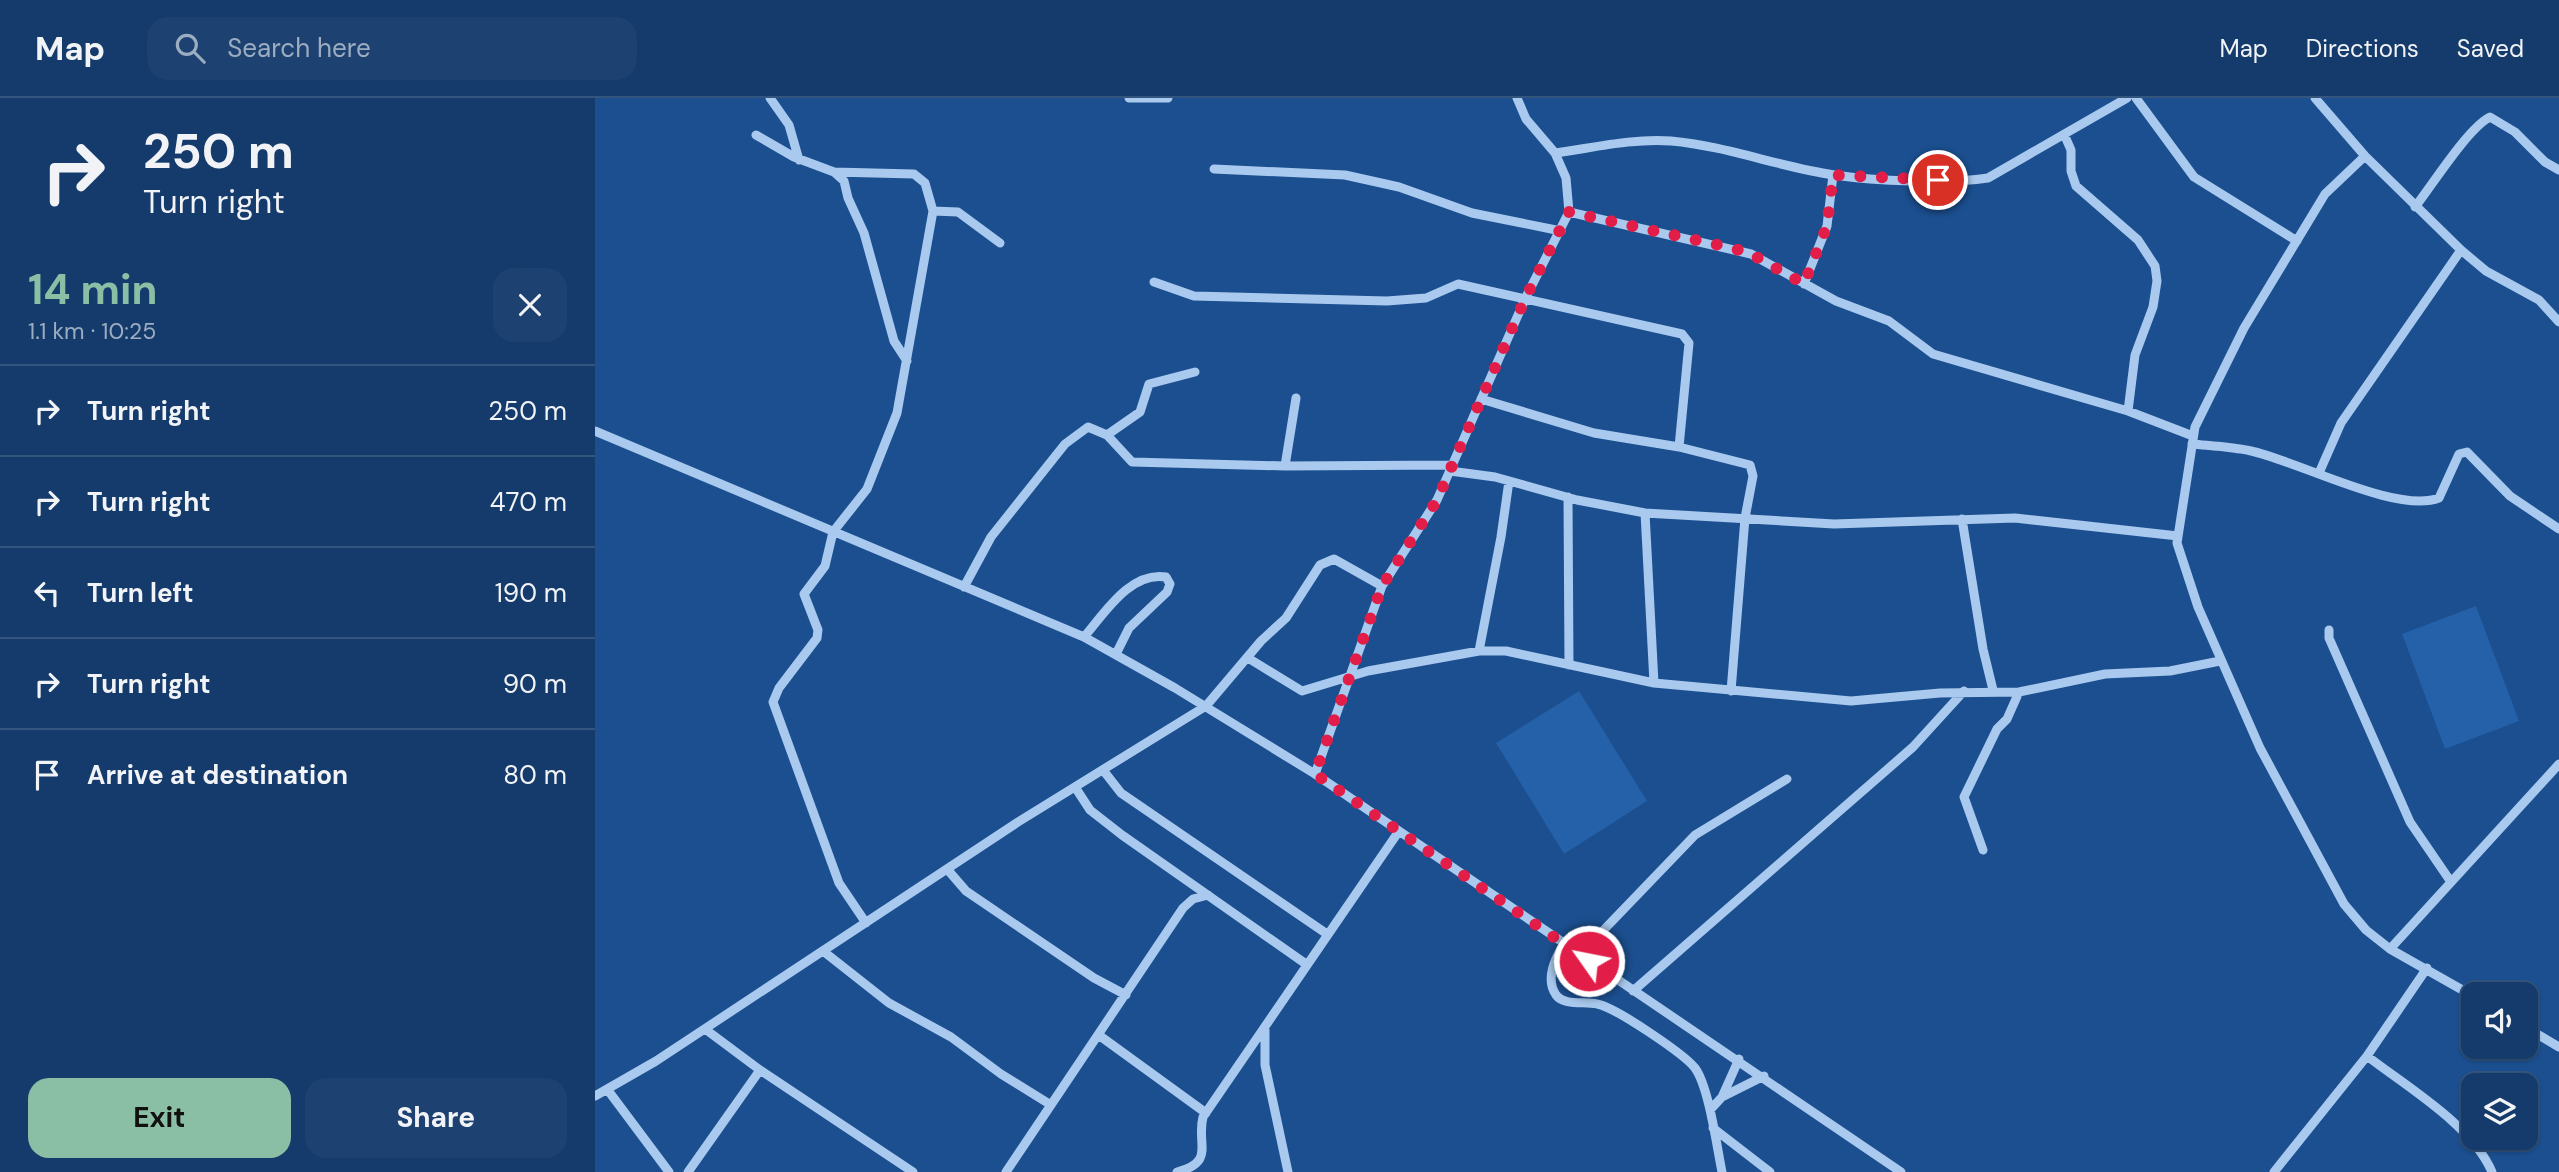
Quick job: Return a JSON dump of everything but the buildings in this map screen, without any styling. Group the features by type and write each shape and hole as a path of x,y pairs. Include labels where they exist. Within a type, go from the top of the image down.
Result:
{"street":[{"path":"770,98 789,125 799,159"},
{"path":"1129,98 1166,98"},
{"path":"1315,774 1382,586 1437,500 1525,299 1569,212 1566,178 1555,153 1526,119 1517,98"},
{"path":"1555,153 1653,140 1673,141 1725,148 1833,175 1965,181 1988,178 2127,98"},
{"path":"2136,98 2194,177 2297,241"},
{"path":"2315,98 2365,156 2461,250 2486,271 2539,300 2559,322"},
{"path":"2415,207 2476,128 2490,117 2515,132 2545,162 2559,170"},
{"path":"2064,134 2071,150 2071,171 2076,186 2138,240 2155,266 2157,281 2153,307 2135,355 2128,411"},
{"path":"756,135 799,159 834,172 914,174 925,183 933,211 897,413 879,464 857,505 833,532 820,575 804,594 818,630 817,638 779,688 773,702 839,883 866,923"},
{"path":"2365,156 2325,194 2244,328 2195,427 2178,536 2186,575 2220,661 2260,748 2322,867 2358,921 2390,949 2461,989"},
{"path":"1214,169 1345,175 1399,187 1472,213 1561,231"},
{"path":"834,172 844,181 848,198 864,233 894,341 907,360"},
{"path":"1804,284 1827,226 1833,175"},
{"path":"933,211 958,212 1000,243"},
{"path":"1569,212 1751,254 1804,284 1889,321 1933,354 2128,411 2193,440 2252,451 2393,497 2430,501 2439,498 2459,454 2467,452 2510,496 2559,529"},
{"path":"2319,473 2337,429 2461,250"},
{"path":"1154,282 1194,296 1407,300 1426,298 1458,284 1687,336 1689,343 1679,447"},
{"path":"1107,435 1140,412 1149,384 1195,372"},
{"path":"1285,466 1296,398"},
{"path":"1481,398 1594,433 1679,447 1750,465 1753,476 1745,518 1731,691"},
{"path":"964,587 991,537 1066,444 1088,427 1107,435 1132,462 1451,468 1645,513 1834,524 2015,518 2178,536"},
{"path":"595,431 1084,637 1116,654 1315,774 1563,945 1739,1059 1841,1133 1902,1172"},
{"path":"1479,651 1509,481"},
{"path":"1568,497 1569,665"},
{"path":"1645,513 1654,683"},
{"path":"1962,519 1979,607 1983,649 1993,690"},
{"path":"595,1096 705,1029 947,869 1206,706 1286,618 1320,565 1327,560 1334,559 1382,586"},
{"path":"1084,637 1132,585 1150,578 1166,577 1170,584 1167,592 1129,628 1116,654"},
{"path":"2329,630 2329,638 2410,822 2451,882"},
{"path":"1248,658 1302,691 1421,660 1479,651 1506,652 1654,683 1851,701 1964,691 2019,692 2105,674 2170,671 2220,661"},
{"path":"1633,991 1913,747 1964,691"},
{"path":"1983,850 1964,796 1997,729 2007,719 2019,692"},
{"path":"2390,949 2559,764"},
{"path":"1103,770 1121,793 1327,934"},
{"path":"1589,961 1595,939 1695,835 1787,779"},
{"path":"1075,787 1084,803 1101,819 1306,964"},
{"path":"1177,1172 1197,1164 1202,1156 1200,1127 1206,1113 1399,831"},
{"path":"947,869 966,891 1043,940 1080,969 1126,995"},
{"path":"1006,1172 1100,1036 1183,908 1193,899 1208,895"},
{"path":"1563,945 1552,971 1556,995 1562,1001 1598,1004 1618,1012 1695,1067 1710,1110 1722,1172"},
{"path":"823,951 889,1003 940,1030 1001,1074 1051,1105"},
{"path":"2274,1172 2367,1056 2427,968"},
{"path":"1266,1025 1265,1065 1288,1172"},
{"path":"705,1029 760,1070 913,1172"},
{"path":"2538,1035 2559,1047"},
{"path":"1100,1036 1206,1113"},
{"path":"2367,1056 2456,1126 2480,1149 2492,1172"},
{"path":"1710,1110 1722,1097 1739,1059"},
{"path":"688,1172 760,1070"},
{"path":"1722,1097 1764,1076"},
{"path":"607,1089 669,1172"},
{"path":"1713,1128 1770,1172"}],"shaded area":[{"path":"2476,606 2519,721 2445,749 2402,634"},
{"path":"1579,691 1647,801 1564,854 1496,743"}],"route":[{"path":"1589,961 1315,774 1382,586 1437,500 1525,299 1569,212 1732,248 1751,254 1804,284 1827,226 1832,206 1833,175 1938,180"}]}
